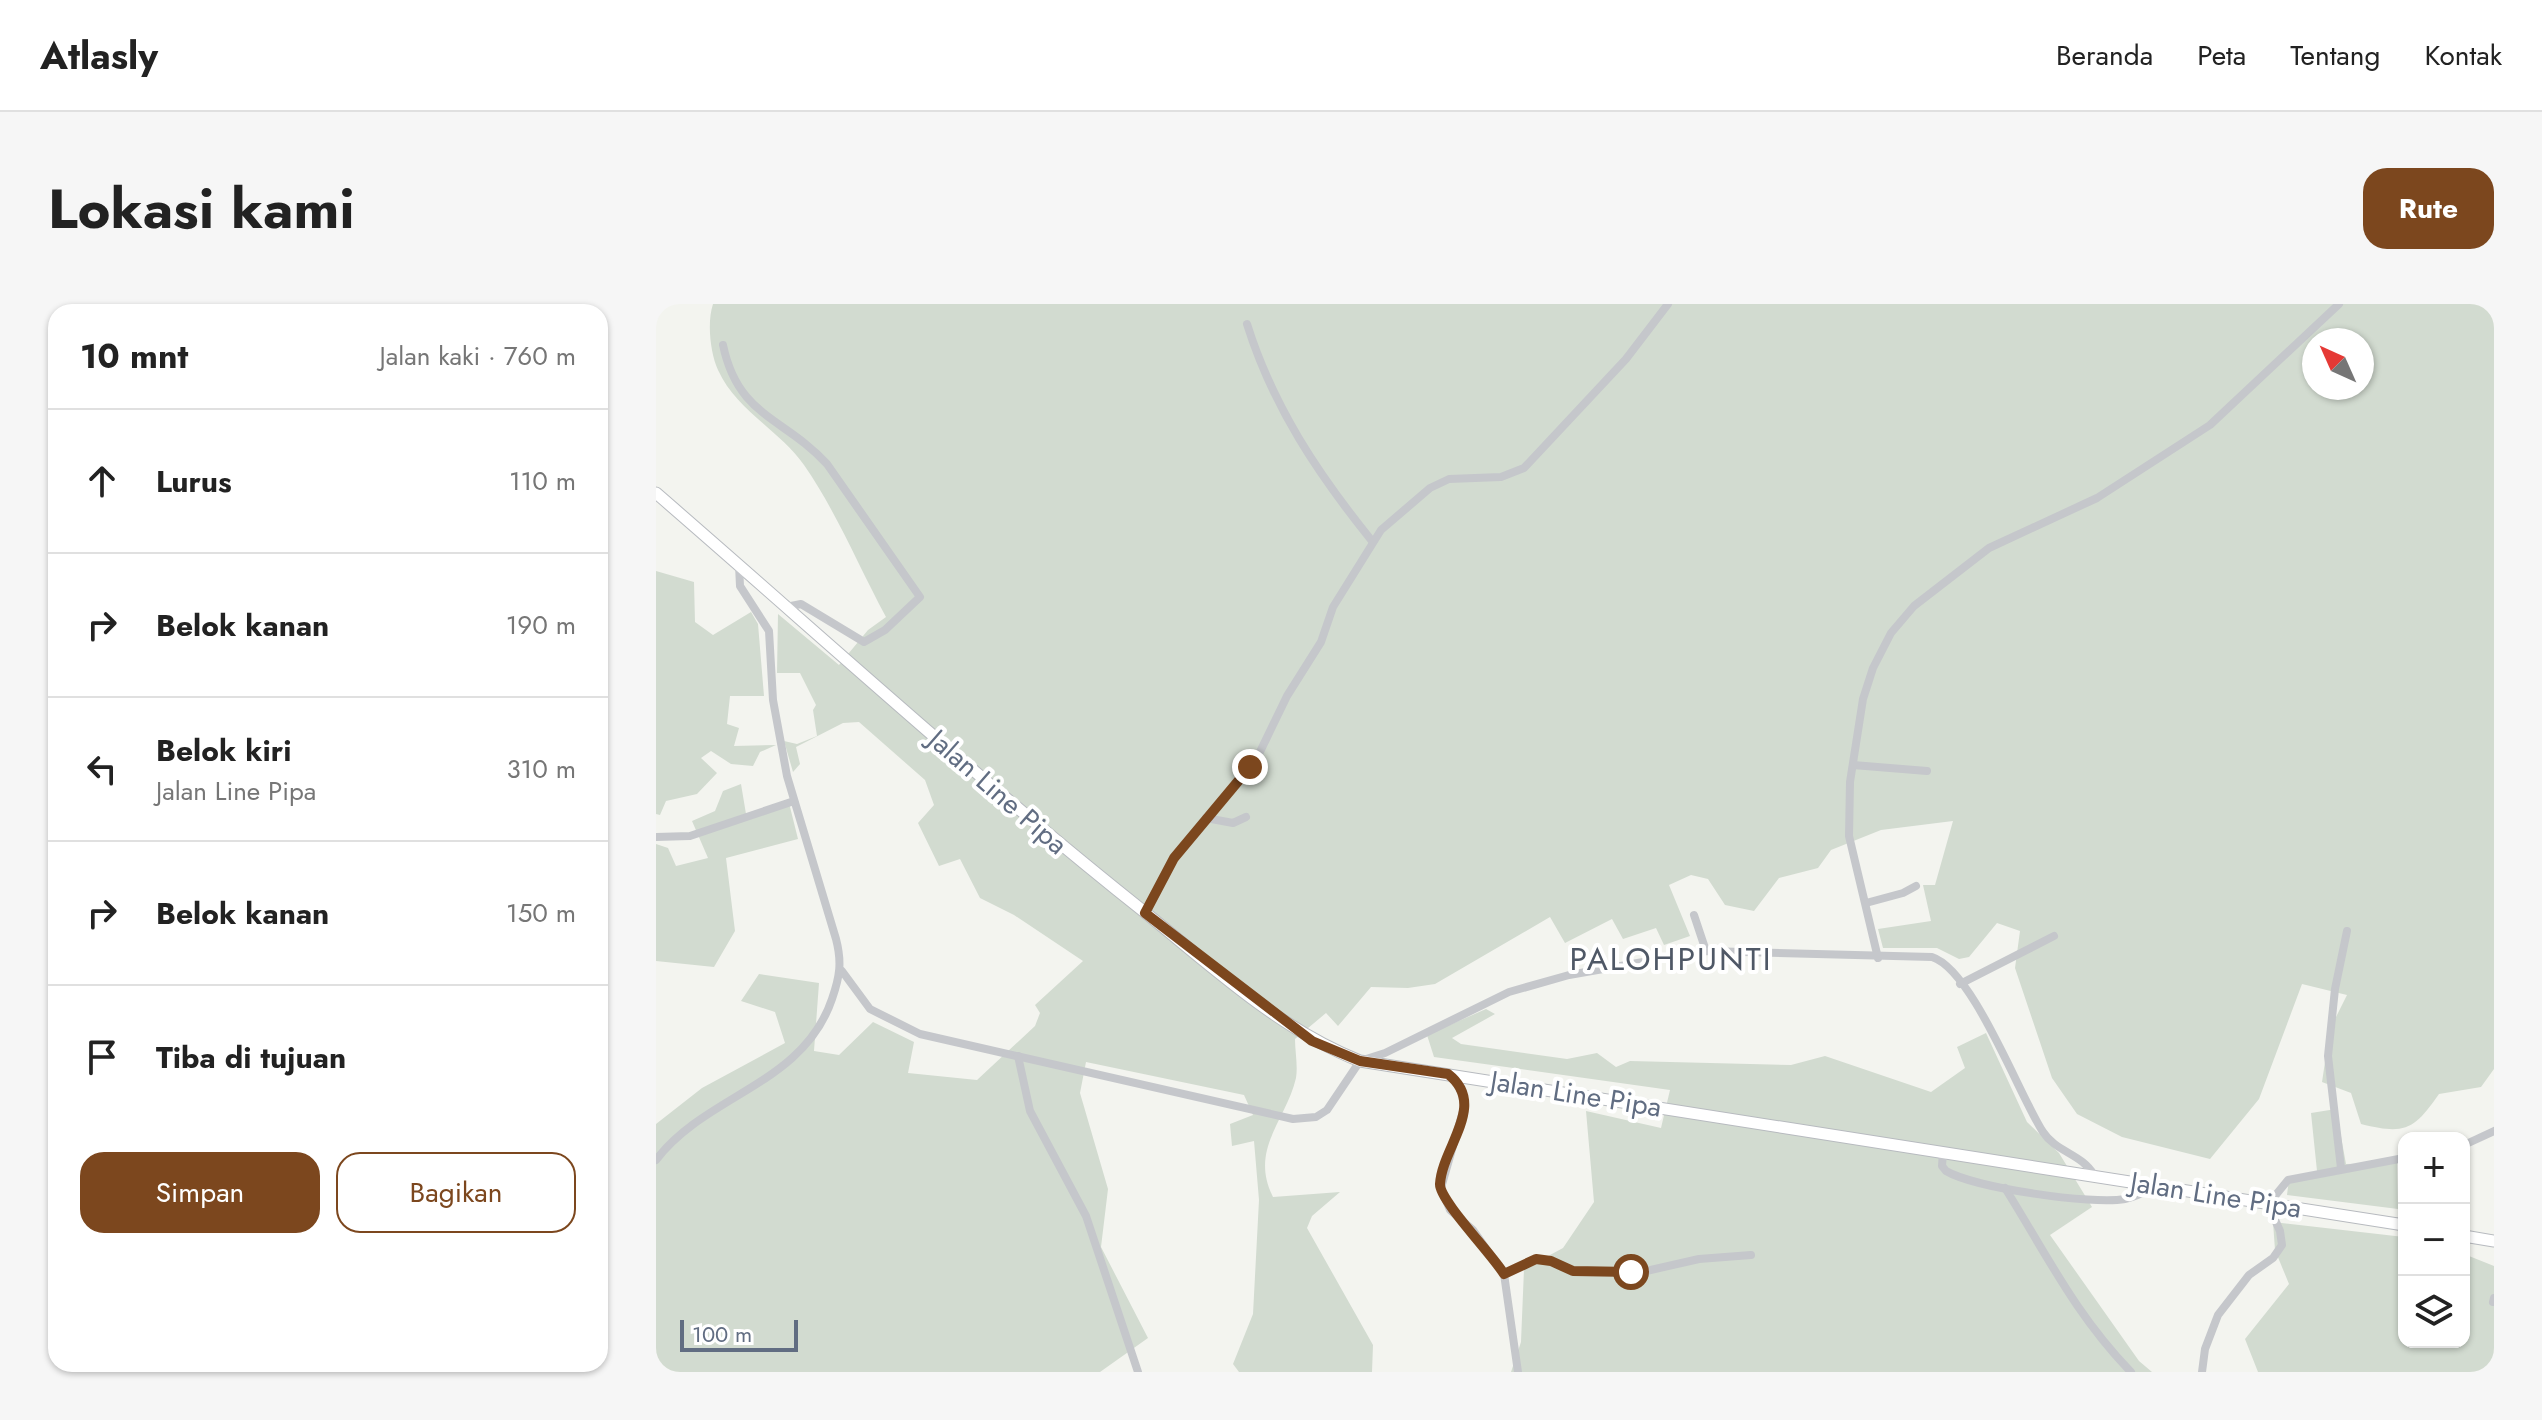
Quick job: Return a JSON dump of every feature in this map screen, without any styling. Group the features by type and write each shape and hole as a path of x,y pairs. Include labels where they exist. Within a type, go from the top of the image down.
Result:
{"main road":[{"name":"Jalan Line Pipa","path":"656,493 1034,825 1302,1035 1360,1061 2398,1224"},
{"path":"2470,1237 2494,1241"}],"street":[{"path":"1145,913 1174,858 1240,780 1267,741 1287,696 1321,642 1333,607 1372,541 1404,508 1430,488 1449,479 1501,477 1524,468 1626,359 1668,304"},
{"path":"1878,958 1849,836 1853,765 1863,699 1873,668 1891,633 1914,606 1989,548 2097,498 2210,425 2339,304"},
{"path":"1247,324 1259,364 1301,445 1372,541"},
{"path":"723,345 736,386 752,404 814,450 827,464 920,597 885,630 864,642 801,604 786,607"},
{"path":"739,565 740,586 769,631 775,718 794,801 836,939 842,971 862,1002 890,1022 920,1034 1293,1119 1316,1117 1327,1110 1360,1061 1385,1053 1523,987 1569,975 1706,951 1878,958 1932,957 1945,963 1960,984 2012,1068 2043,1132 2082,1160 2094,1175"},
{"path":"1853,765 1927,771"},
{"path":"656,837 690,836 794,801"},
{"path":"1206,818 1233,823 1246,817"},
{"path":"1866,903 1903,893 1916,886"},
{"path":"1694,915 1706,951"},
{"path":"2341,1168 2328,1056 2332,1008 2347,931"},
{"path":"1960,984 2054,936"},
{"path":"656,1160 682,1131 788,1063 826,1015 842,971"},
{"path":"1018,1056 1030,1111 1086,1216 1138,1372"},
{"path":"1448,1074 1459,1086 1465,1104 1441,1188 1450,1210 1473,1230 1504,1274 1518,1372"},
{"path":"2470,1142 2494,1131"},
{"path":"1943,1152 1942,1166 1951,1174 2005,1188 2111,1200 2128,1199 2154,1187"},
{"path":"2202,1372 2205,1349 2218,1315 2249,1275 2276,1255 2282,1245 2269,1202 2288,1180 2398,1159"},
{"path":"2005,1188 2039,1240 2066,1294 2131,1372"},
{"path":"1504,1274 1536,1259 1551,1261 1573,1271 1642,1272 1699,1259 1751,1255"}],"shaded area":[{"path":"713,304 2494,304 2494,1069 2481,1087 2439,1094 2422,1115 2407,1127 2388,1129 2361,1124 2351,1093 2322,1082 2330,1029 2347,995 2302,984 2259,1099 2210,1159 2122,1137 2077,1114 2052,1078 2015,968 2020,931 1997,923 1969,957 1959,959 1937,948 1883,948 1878,929 1931,921 1923,885 1935,885 1953,821 1881,830 1831,850 1818,868 1779,878 1754,911 1725,905 1708,879 1691,875 1669,885 1690,936 1664,945 1656,928 1623,939 1612,919 1565,943 1550,917 1435,984 1408,988 1371,987 1338,1026 1326,1013 1295,1039 1296,1078 1267,1150 1267,1180 1273,1197 1340,1192 1312,1216 1307,1228 1373,1345 1372,1372 1239,1372 1233,1364 1253,1314 1259,1200 1254,1141 1232,1146 1230,1124 1253,1115 1244,1095 1086,1062 1080,1093 1108,1189 1101,1247 1148,1338 1100,1372 656,1372 656,1124 702,1088 785,1043 775,1012 741,1001 759,974 819,983 814,1051 839,1055 873,1022 914,1042 908,1073 977,1080 1035,1026 1040,1013 1035,1005 1083,961 1014,915 980,898 960,859 939,866 918,823 934,805 925,780 859,722 843,723 796,747 800,764 793,772 784,741 797,744 817,736 813,710 816,705 800,673 777,673 778,614 839,665 868,630 886,617 837,520 804,465 726,384 713,355 710,328"},
{"path":"656,571 694,582 695,622 713,635 751,612 758,624 764,696 730,696 727,724 739,728 734,746 776,745 760,752 753,766 731,764 711,751 701,758 717,773 697,794 666,801 660,815 656,814"},
{"path":"741,784 746,814 789,803 798,839 726,858 735,931 714,967 656,961 656,844 668,848 676,866 708,858 692,821 715,811 723,791"},
{"path":"1486,1009 1495,1014 1452,1038 1461,1044 1567,1059 1597,1053 1616,1067 1630,1061 1791,1065 1825,1056 1931,1092 1965,1068 1957,1047 1986,1033 2027,1122 2059,1153 2092,1207 2050,1235 2139,1361 2152,1372 1511,1372 1521,1342 1524,1269 1563,1248 1594,1202 1586,1111 1661,1128 1670,1090 1434,1057 1427,1035"},
{"path":"2336,1109 2346,1164 2397,1163 2398,1209 2287,1195 2289,1179 2317,1171 2311,1113"},
{"path":"2273,1222 2398,1236 2398,1348 2470,1348 2470,1256 2494,1266 2494,1372 2258,1372 2245,1339 2289,1284 2275,1250"}],"district":[{"name":"PALOHPUNTI","path":"1671,959"}],"route":[{"path":"1250,767 1174,858 1156,885 1145,913 1312,1041 1360,1061 1448,1074 1456,1081 1465,1104 1440,1184 1450,1210 1473,1230 1504,1274 1536,1259 1551,1261 1565,1270 1631,1272"}]}
